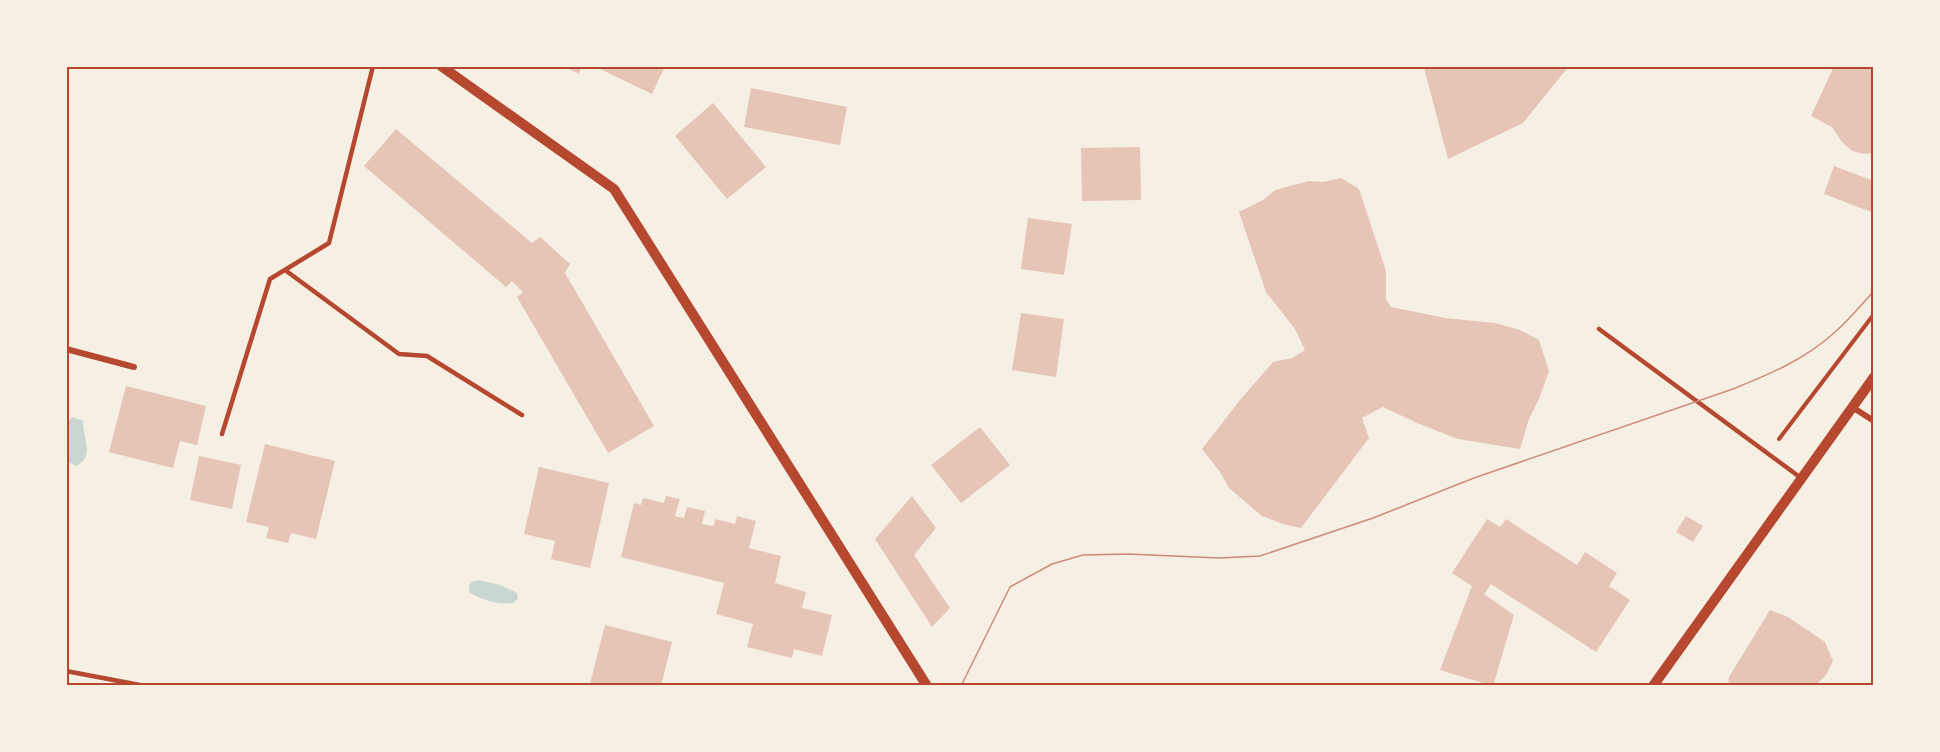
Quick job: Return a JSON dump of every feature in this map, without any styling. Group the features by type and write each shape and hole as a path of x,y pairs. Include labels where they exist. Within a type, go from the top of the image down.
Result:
{"street":[{"path":"441,66 614,189 927,686"},
{"path":"66,349 135,367"},
{"path":"1653,686 1874,377"},
{"path":"1852,407 1874,422"}],"lane":[{"path":"222,434 270,279 328,243 374,66"},
{"path":"285,270 399,354 427,356 522,415"},
{"path":"1599,330 1801,478"},
{"path":"66,671 146,686"}],"path":[{"path":"1768,453 1874,314"}],"shaded area":[{"path":"72,417 83,421 87,447 85,458 76,466 66,461 66,425"},
{"path":"478,580 500,585 517,593 518,598 514,603 502,603 475,596 470,593 469,585"}],"building":[{"path":"563,66 582,66 579,74"},
{"path":"594,66 665,66 652,94"},
{"path":"1428,66 1569,66 1523,123 1448,159 1424,68"},
{"path":"1834,66 1874,66 1874,153 1864,154 1852,151 1842,142 1832,127 1811,116"},
{"path":"751,88 847,107 840,145 744,127"},
{"path":"713,103 766,167 727,199 675,136"},
{"path":"396,129 532,243 540,237 570,264 565,273 654,426 608,453 517,297 523,292 512,281 506,287 364,166"},
{"path":"1140,147 1141,200 1082,201 1081,148"},
{"path":"1834,166 1874,181 1874,213 1824,194"},
{"path":"1341,178 1359,189 1386,271 1386,299 1391,307 1445,318 1495,323 1520,330 1539,340 1549,371 1529,419 1520,449 1458,439 1383,407 1362,418 1369,438 1301,528 1262,516 1229,488 1202,449 1273,362 1292,358 1305,350 1295,329 1266,292 1239,212 1263,200 1275,190 1309,181 1323,182"},
{"path":"1028,218 1072,224 1064,275 1021,269"},
{"path":"1021,313 1064,319 1056,377 1012,370"},
{"path":"126,386 206,406 197,445 180,441 173,468 109,452"},
{"path":"980,427 1010,465 961,503 931,465"},
{"path":"265,444 335,461 316,539 291,533 288,543 266,538 269,527 246,522"},
{"path":"199,456 241,465 232,509 190,500"},
{"path":"539,467 609,483 590,568 551,559 555,541 524,534"},
{"path":"666,496 680,499 675,516 684,518 687,507 705,511 702,524 714,526 715,519 735,524 737,516 756,521 749,548 781,556 775,583 806,592 802,608 832,615 822,656 794,649 792,658 747,647 753,624 716,614 724,583 621,557 634,503 641,505 643,498 664,503"},
{"path":"912,496 936,528 914,555 950,608 932,627 875,539"},
{"path":"1686,516 1703,526 1693,542 1676,532"},
{"path":"1487,519 1500,527 1506,519 1577,565 1585,552 1617,573 1609,586 1630,600 1596,652 1491,584 1484,594 1514,615 1493,686 1440,670 1472,586 1452,573"},
{"path":"1770,610 1788,617 1825,642 1833,661 1826,675 1816,685 1728,686 1729,677"},
{"path":"605,625 672,642 661,686 590,684"}],"tram line":[{"path":"961,686 1010,587 1052,564 1083,555 1128,554 1219,558 1260,556 1373,518 1474,478 1760,378 1800,358 1824,342 1874,291"}]}
